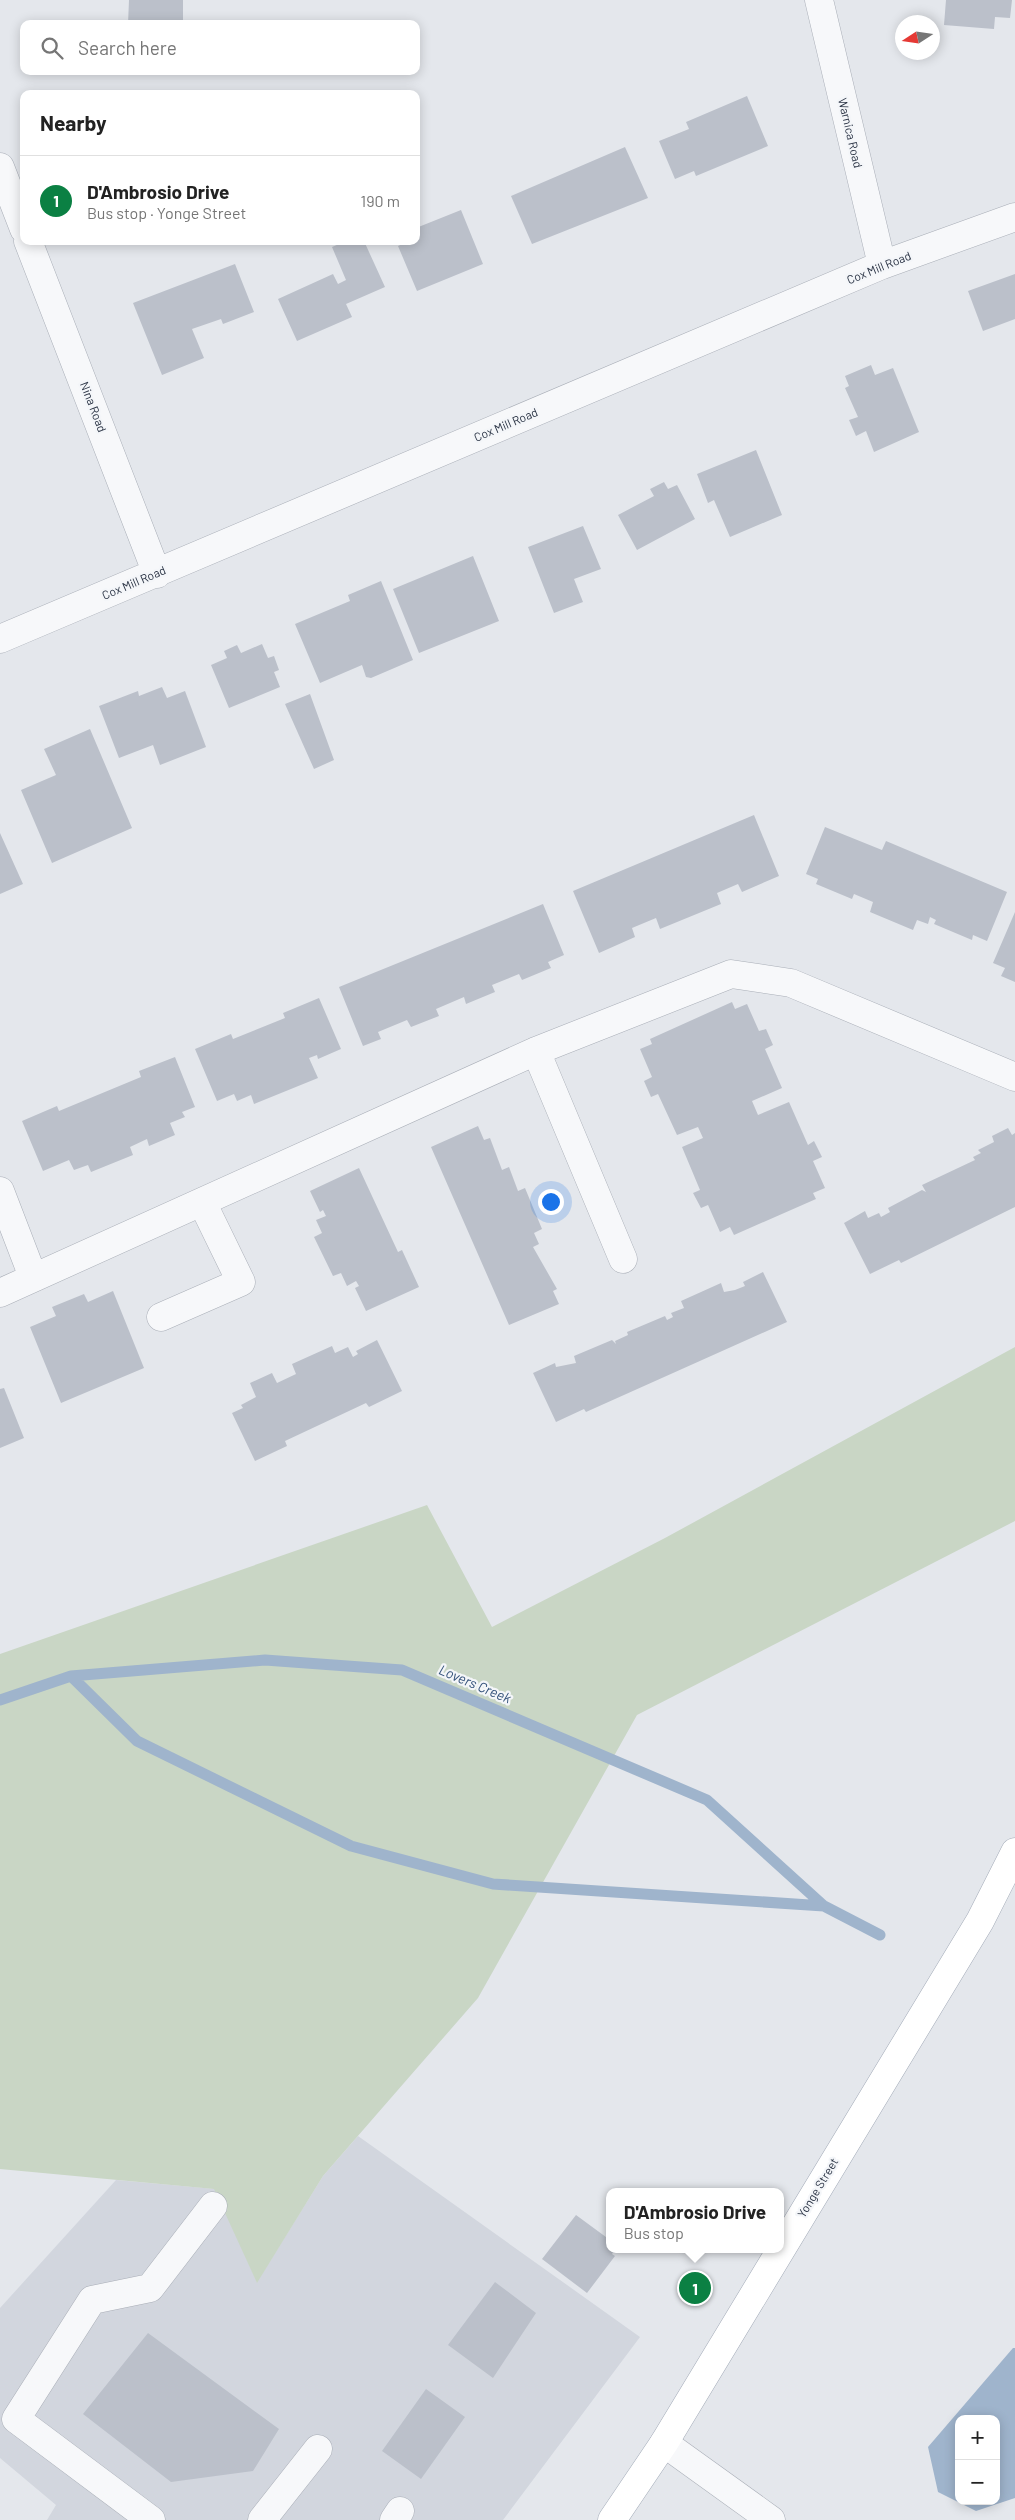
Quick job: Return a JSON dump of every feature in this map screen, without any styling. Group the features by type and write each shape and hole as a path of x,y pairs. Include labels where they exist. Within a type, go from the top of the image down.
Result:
{"main road":[{"name":"Yonge Street","path":"784,2244 980,1920 1015,1852"},
{"name":"Yonge Street","path":"612,2520 664,2443 779,2253"}],"street":[{"name":"Warnica Road","path":"819,0 882,266"},
{"path":"0,168 20,219"},
{"name":"Cox Mill Road","path":"0,639 882,266 1015,217"},
{"name":"Nina Road","path":"30,245 157,574"},
{"path":"0,1293 536,1051 731,974 791,983 1015,1077"},
{"path":"536,1051 623,1259"},
{"path":"0,1191 33,1277"},
{"path":"161,1317 241,1282 202,1202"},
{"path":"151,2520 16,2419 92,2300 150,2288 213,2206"},
{"path":"664,2443 771,2520"},
{"path":"262,2520 318,2449"}],"shaded area":[{"path":"358,2136 640,2337 503,2520 47,2520 56,2505 0,2458 0,2308 116,2180 215,2189 257,2282 323,2176"}],"green space":[{"path":"1015,1347 1015,1521 637,1715 478,1998 323,2176 257,2283 214,2189 0,2169 0,1654 427,1505 492,1627 665,1538"}],"water":[{"path":"1013,2348 1015,2348 1015,2498 1000,2503 1000,2415 955,2415"},
{"path":"955,2416 955,2500 938,2492 928,2447"},
{"path":"964,2505 994,2505 976,2511"}],"building":[{"path":"129,0 183,0 183,20 128,20"},
{"path":"946,0 1012,0 1010,18 995,17 994,29 944,25"},
{"path":"747,96 768,146 696,176 694,171 675,179 659,141 689,129 686,122"},
{"path":"625,147 648,198 532,244 511,196"},
{"path":"461,210 483,264 417,291 398,246 420,245 420,226"},
{"path":"337,245 366,245 385,287 346,304 352,317 297,341 278,299 333,274 338,284 346,280 332,247"},
{"path":"235,264 254,312 223,324 221,319 192,329 204,358 162,375 133,303"},
{"path":"1015,274 1015,319 983,331 968,291"},
{"path":"871,365 875,375 893,368 919,432 874,452 866,431 856,436 849,420 858,417 845,388 849,386 845,376"},
{"path":"756,450 782,515 730,537 714,500 708,503 697,474"},
{"path":"664,482 668,489 677,485 695,519 637,550 618,515 654,496 650,489"},
{"path":"583,526 601,569 574,579 583,602 554,613 528,547"},
{"path":"473,556 499,621 419,653 393,589"},
{"path":"381,581 413,660 371,678 366,677 362,665 320,683 295,624 350,601 348,595"},
{"path":"262,644 268,658 274,656 279,670 274,672 280,687 229,708 211,665 227,658 224,651 237,645 241,653"},
{"path":"162,687 167,698 185,691 206,747 160,765 153,745 119,758 99,706 138,691 139,696"},
{"path":"310,694 334,760 314,769 285,704"},
{"path":"90,729 132,828 52,863 21,790 56,775 44,749"},
{"path":"754,815 779,876 742,892 738,884 717,893 721,904 660,929 656,918 632,928 635,937 599,953 573,891"},
{"path":"825,827 882,850 886,841 1007,892 987,941 973,935 972,940 934,924 936,920 930,917 928,924 917,920 913,930 870,912 873,902 854,894 852,899 816,884 818,879 806,874"},
{"path":"0,833 23,884 0,894"},
{"path":"543,904 564,955 548,962 551,968 522,980 519,974 492,985 495,992 466,1004 464,997 436,1009 439,1016 411,1027 407,1020 378,1032 381,1039 363,1046 339,987"},
{"path":"1015,912 1015,982 1001,976 1005,968 993,963"},
{"path":"319,998 341,1049 318,1059 317,1055 309,1058 318,1078 254,1104 251,1095 237,1101 234,1094 217,1101 195,1049 231,1034 233,1039 285,1018 283,1013"},
{"path":"732,1002 735,1009 747,1004 759,1031 766,1029 773,1045 765,1049 782,1088 752,1101 758,1115 789,1102 808,1145 814,1141 822,1157 813,1161 825,1188 813,1193 816,1199 734,1235 730,1227 720,1232 708,1205 701,1208 693,1193 700,1190 682,1147 703,1138 698,1127 677,1135 658,1094 651,1097 644,1081 652,1077 640,1049 652,1044 650,1039"},
{"path":"175,1057 195,1107 182,1112 185,1117 170,1123 175,1135 149,1146 147,1139 130,1147 133,1155 91,1172 88,1165 74,1170 69,1160 43,1171 22,1121 57,1106 59,1111 141,1077 139,1071"},
{"path":"478,1126 484,1140 490,1138 502,1170 509,1167 518,1191 525,1188 542,1229 534,1233 539,1244 533,1247 557,1289 553,1291 559,1304 509,1325 431,1147"},
{"path":"1008,1128 1012,1135 1015,1133 1015,1207 901,1263 899,1260 870,1274 844,1223 865,1211 868,1218 879,1213 881,1217 890,1212 888,1208 922,1190 926,1192 922,1185 975,1160 973,1157 981,1153 978,1150 994,1142 992,1136"},
{"path":"359,1168 398,1252 402,1250 419,1287 366,1311 355,1288 359,1286 356,1281 347,1286 341,1273 333,1276 314,1237 322,1233 316,1220 326,1216 323,1210 320,1212 310,1191"},
{"path":"763,1272 787,1322 586,1412 584,1409 556,1422 533,1373 555,1363 556,1367 576,1363 574,1356 612,1340 616,1344 615,1341 628,1335 627,1332 665,1316 667,1320 673,1317 671,1313 684,1308 681,1301 721,1283 724,1292 735,1290 745,1286 743,1282"},
{"path":"113,1291 144,1368 61,1403 30,1327 56,1316 52,1307 84,1294 88,1302"},
{"path":"377,1340 402,1391 369,1407 366,1403 285,1441 287,1446 255,1461 232,1413 243,1408 241,1405 256,1397 250,1383 272,1373 277,1383 296,1374 292,1364 332,1346 335,1353 348,1347 353,1357 358,1354 356,1351"},
{"path":"4,1388 24,1438 0,1448 0,1389"},
{"path":"576,2215 606,2237 606,2253 613,2253 615,2256 587,2293 542,2259"},
{"path":"495,2282 536,2313 493,2378 448,2345"},
{"path":"148,2333 279,2429 253,2471 171,2482 83,2414"},
{"path":"426,2389 465,2417 421,2479 382,2451"}],"waterway":[{"name":"Lovers Creek","path":"0,1700 71,1676 265,1660 402,1670 707,1800 824,1906 880,1935"},
{"path":"71,1676 137,1741 351,1846 493,1884 824,1906"}],"place":[{"name":"D'Ambrosio Drive","path":"695,2288"}]}
